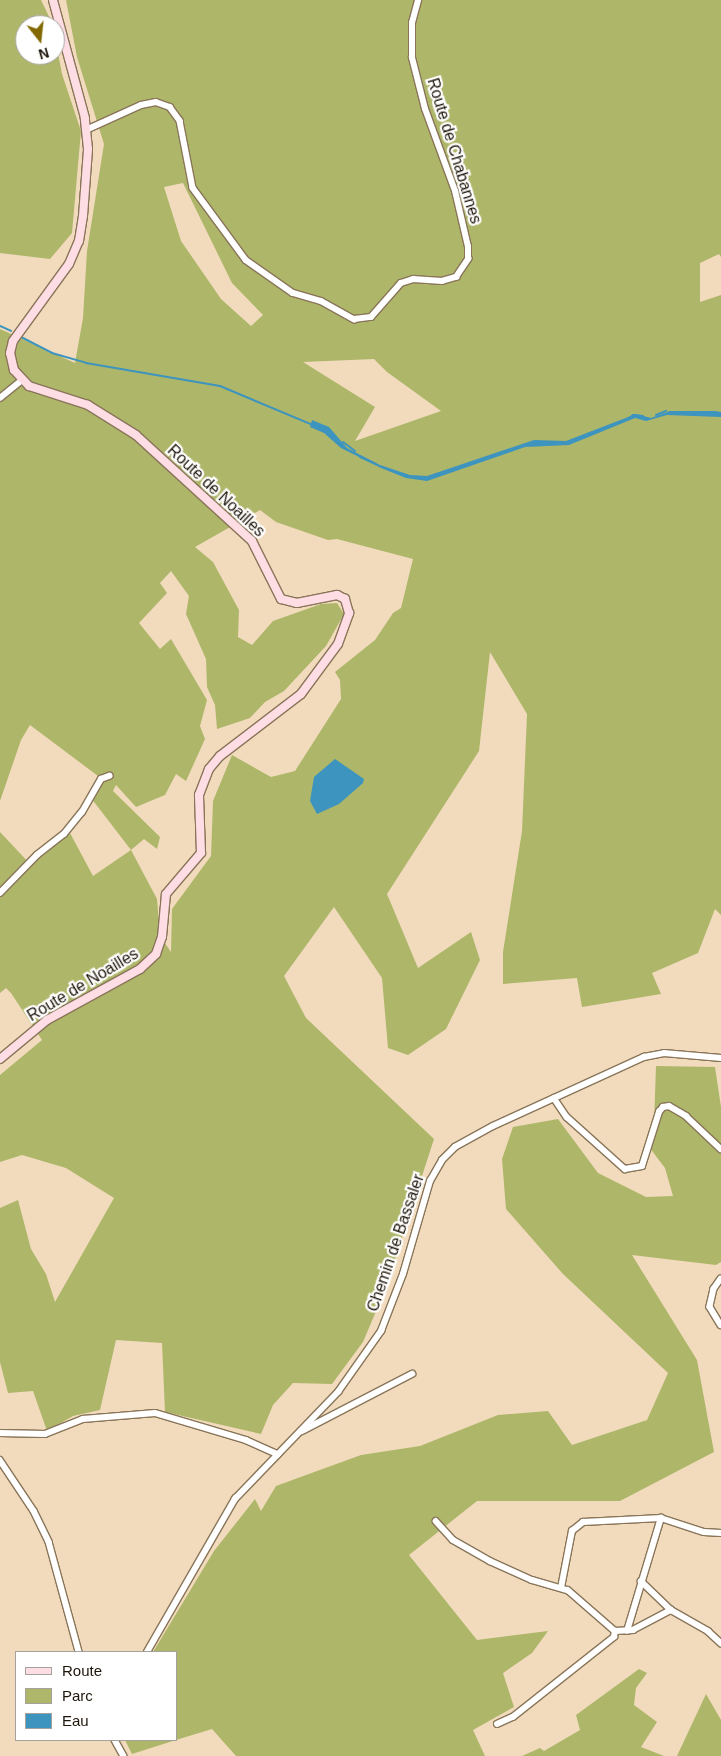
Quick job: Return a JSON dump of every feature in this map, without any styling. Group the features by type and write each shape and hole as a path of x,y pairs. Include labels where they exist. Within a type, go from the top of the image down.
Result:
{"main road":[{"path":"21,381 11,361 12,344 64,272 79,241 86,181 86,130 52,0"},
{"name":"Route de Noailles","path":"0,1059 54,1015 140,969 156,954 162,937 166,894 202,852 199,796 209,769 220,756 301,694 338,644 349,613 345,599 337,595 297,603 282,599 252,541 136,436 88,405 21,381"}],"street":[{"name":"Route de Chabannes","path":"86,130 148,103 156,102 170,107 180,121 193,188 246,260 293,293 321,301 354,319 371,317 401,283 413,279 442,281 456,277 468,259 468,247 455,191 425,109 412,58 412,30 418,0"},
{"path":"0,398 21,381"},
{"path":"0,893 37,855 64,834 82,812 101,779 109,776"},
{"name":"Chemin de Bassaler","path":"148,1651 236,1499 357,1369 381,1331 403,1274 430,1181 442,1160 456,1147 493,1126 644,1057 664,1053 721,1058"},
{"path":"554,1098 567,1117 625,1169 642,1166 659,1112 663,1107 669,1106 686,1116 721,1149"},
{"path":"721,1279 714,1289 710,1307 721,1325"},
{"path":"296,1435 412,1374"},
{"path":"0,1433 45,1434 84,1419 155,1413 246,1440 278,1454"},
{"path":"0,1460 34,1511 49,1542 78,1651"},
{"path":"561,1588 563,1567 575,1527 583,1522 598,1519 661,1518 704,1532 721,1533"},
{"path":"627,1631 661,1518"},
{"path":"436,1521 453,1540 473,1552 532,1580 561,1588 615,1631 627,1631 671,1610"},
{"path":"641,1581 671,1610 708,1631 721,1643"},
{"path":"497,1724 528,1705 614,1637 615,1631"},
{"path":"116,1741 124,1756"}],"green space":[{"path":"0,0 41,0 48,15 15,15 15,65 60,65 81,131 72,233 50,259 0,253"},
{"path":"66,0 721,0 721,257 719,254 700,263 700,302 721,295 721,915 715,909 698,953 652,973 661,994 582,1007 577,978 503,984 503,952 522,831 527,714 490,652 479,751 387,894 418,968 471,932 480,960 446,1029 408,1055 388,1048 382,978 334,907 284,976 306,1018 434,1139 385,1290 363,1342 332,1384 293,1383 273,1405 261,1434 165,1412 162,1343 116,1340 100,1410 73,1416 47,1431 33,1391 8,1393 0,1362 0,1208 18,1200 31,1249 46,1274 55,1302 114,1198 66,1168 22,1155 0,1162 0,1075 42,1040 11,993 6,988 0,993 0,832 31,865 70,833 93,876 131,850 88,794 98,776 30,725 21,740 0,801 0,329 75,363 83,318 87,251 104,144 77,57","holes":["183,183 232,283 263,315 251,326 221,299 181,241 164,187","374,359 387,372 441,411 355,441 375,407 303,362","260,510 276,522 328,540 337,539 413,559 401,608 393,613 375,640 335,672 340,680 341,699 295,771 271,777 232,755 213,801 211,856 172,909 171,952 160,936 157,899 131,850 144,839 157,849 160,837 113,791 116,785 136,807 165,795 176,774 186,781 205,739 200,726 207,700 171,639 160,649 139,623 167,593 160,583 171,571 189,596 186,614 206,659 207,687 215,705 217,729 250,718 265,702 284,691 326,646 344,614 337,603 321,604 273,621 252,645 238,637 239,610 213,562 195,547"]},
{"path":"656,1066 715,1067 721,1107 721,1262 716,1265 632,1255 697,1360 714,1452 620,1501 477,1501 409,1555 477,1640 548,1631 532,1653 503,1673 514,1707 473,1730 485,1756 236,1756 212,1729 178,1739 178,1651 154,1651 214,1551 255,1499 261,1511 276,1486 361,1455 420,1446 498,1415 548,1411 572,1445 647,1420 668,1373 563,1274 506,1209 502,1159 513,1127 558,1119 598,1173 646,1197 673,1196 665,1168 646,1143 654,1125"},
{"path":"639,1669 647,1673 636,1688 634,1705 657,1722 641,1747 664,1756 522,1756 540,1748 544,1751 580,1730 576,1715"},
{"path":"706,1694 721,1720 721,1756 677,1756"},
{"path":"126,1741 173,1741 132,1754"}],"water":[{"path":"670,411 715,411 721,412 721,417 667,415 646,421 635,418 569,445 525,447 427,481 406,478 381,468 341,448 324,433 310,427 312,420 329,427 347,448 380,465 410,475 427,476 534,440 566,441 636,414 651,418"},
{"path":"335,759 364,779 363,783 339,804 317,814 310,801 314,777"}],"waterway":[{"path":"0,326 11,331"},
{"path":"21,337 52,353 86,363 220,386 313,425"},
{"path":"656,415 666,411"},
{"path":"629,418 633,415 643,416"},
{"path":"343,442 355,451"},
{"path":"360,457 376,464"}]}
